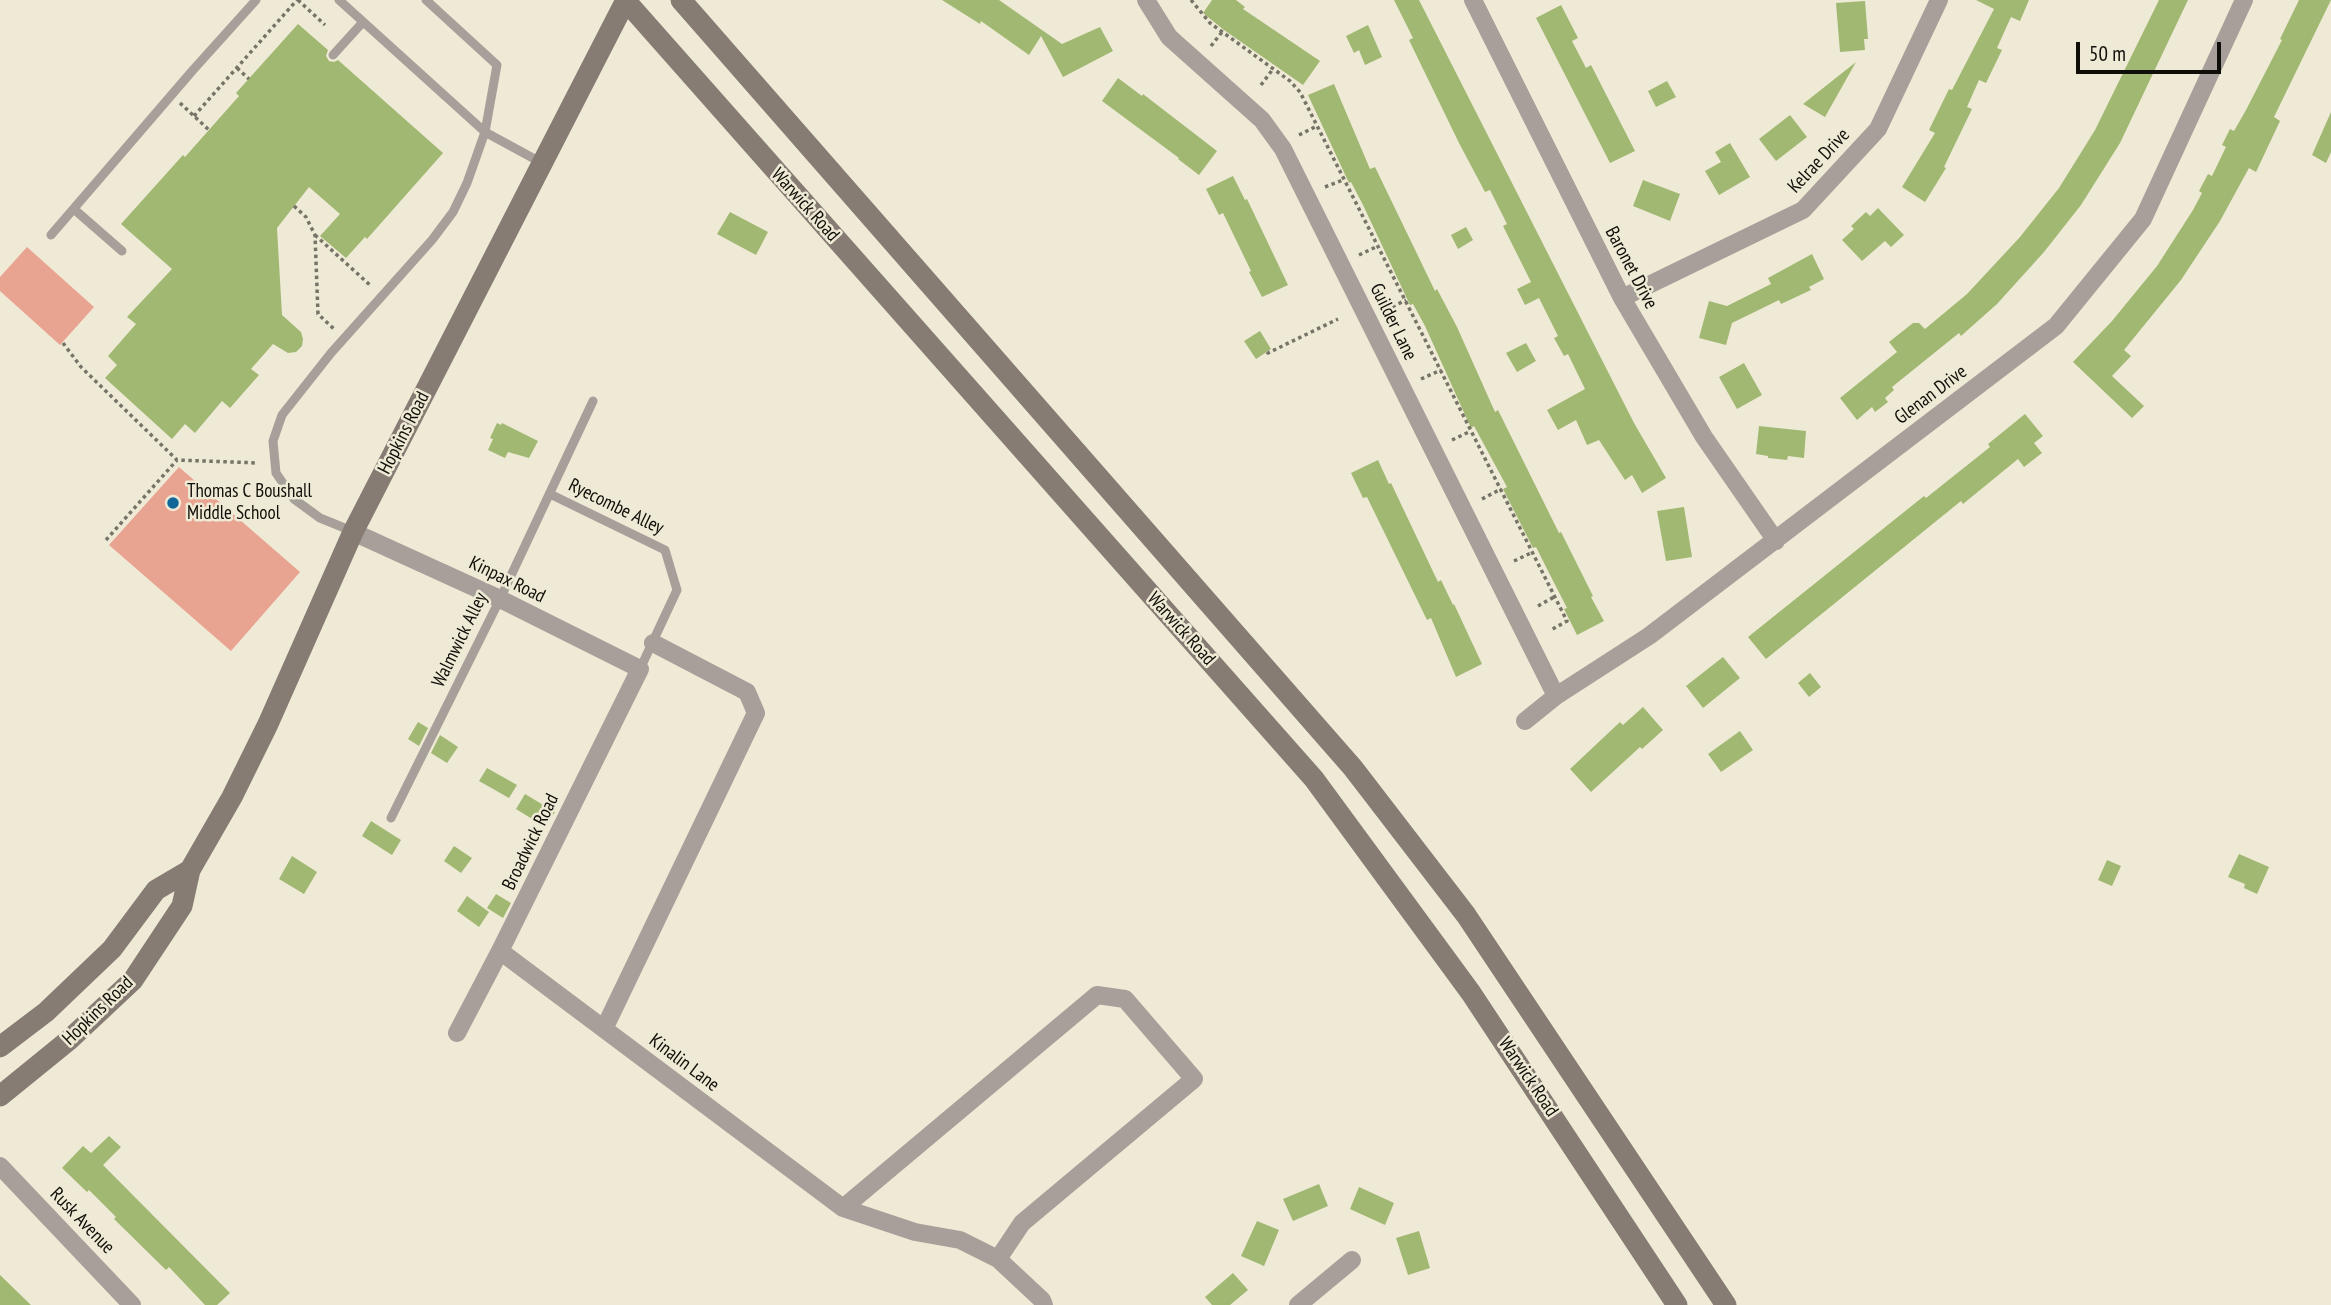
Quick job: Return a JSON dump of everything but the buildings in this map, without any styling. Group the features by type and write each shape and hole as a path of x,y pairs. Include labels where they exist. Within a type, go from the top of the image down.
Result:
{"main road":[{"name":"Warwick Road","path":"625,0 1314,779 1471,993 1677,1305"},
{"name":"Hopkins Road","path":"0,1097 69,1040 133,980 182,906 190,870 232,797 268,724 353,532 625,0"},
{"name":"Warwick Road","path":"681,0 1353,768 1466,915 1726,1305"},
{"name":"Hopkins Road","path":"0,1047 46,1012 112,949 156,890 190,870"},
{"path":"46,1012 69,1040"}],"street":[{"name":"Guilder Lane","path":"1146,0 1169,37 1262,120 1283,149 1556,696"},
{"name":"Baronet Drive","path":"1473,0 1622,299 1704,438 1776,541"},
{"name":"Kelrae Drive","path":"1622,299 1803,210 1878,129 1939,0"},
{"name":"Glenan Drive","path":"1525,720 1556,696 1649,636 2056,326 2143,219 2244,0"},
{"name":"Kinpax Road","path":"353,532 500,599 640,670"},
{"path":"604,1029 756,713 747,692 653,643"},
{"name":"Broadwick Road","path":"457,1033 640,670"},
{"name":"Kinalin Lane","path":"500,951 843,1208 915,1232 960,1240 998,1259 1042,1300 1044,1305"},
{"path":"843,1208 1097,995 1125,999 1194,1079 1022,1223 998,1259"},
{"name":"Rusk Avenue","path":"0,1166 132,1305"},
{"path":"1298,1305 1352,1260"}],"lane":[{"path":"51,235 256,0"},
{"path":"339,0 485,132 542,163"},
{"path":"353,532 320,518 294,499 276,473 273,441 282,415 331,353 432,240 453,212 467,183 485,132 497,65 426,0"},
{"path":"333,55 363,22"},
{"path":"75,210 122,251"},
{"name":"Walmwick Alley","path":"391,818 500,599 593,401"},
{"name":"Ryecombe Alley","path":"550,494 666,550 677,590 640,670"}],"path":[{"path":"194,116 298,0 326,24"},
{"path":"1191,0 1210,23 1300,92 1567,621 1550,630"},
{"path":"1211,46 1222,32"},
{"path":"237,68 249,79"},
{"path":"1261,85 1273,69"},
{"path":"179,103 209,130"},
{"path":"1299,135 1317,126"},
{"path":"1325,187 1343,179"},
{"path":"294,206 306,217 315,235 373,288"},
{"path":"315,235 318,314 335,330"},
{"path":"1359,255 1378,246"},
{"path":"1386,310 1406,300"},
{"path":"1267,352 1268,354 1338,319"},
{"path":"62,343 81,367 177,460 258,463"},
{"path":"1421,379 1441,370"},
{"path":"1452,440 1471,431"},
{"path":"106,540 177,460"},
{"path":"1482,499 1501,489"},
{"path":"1514,561 1533,552"},
{"path":"1538,606 1555,597"}],"shaded area":[{"path":"27,247 94,307 60,345 0,291 0,277"},
{"path":"179,467 300,572 231,651 109,545"}],"place":[{"name":"Thomas C Boushall Middle School","path":"173,503"}]}
